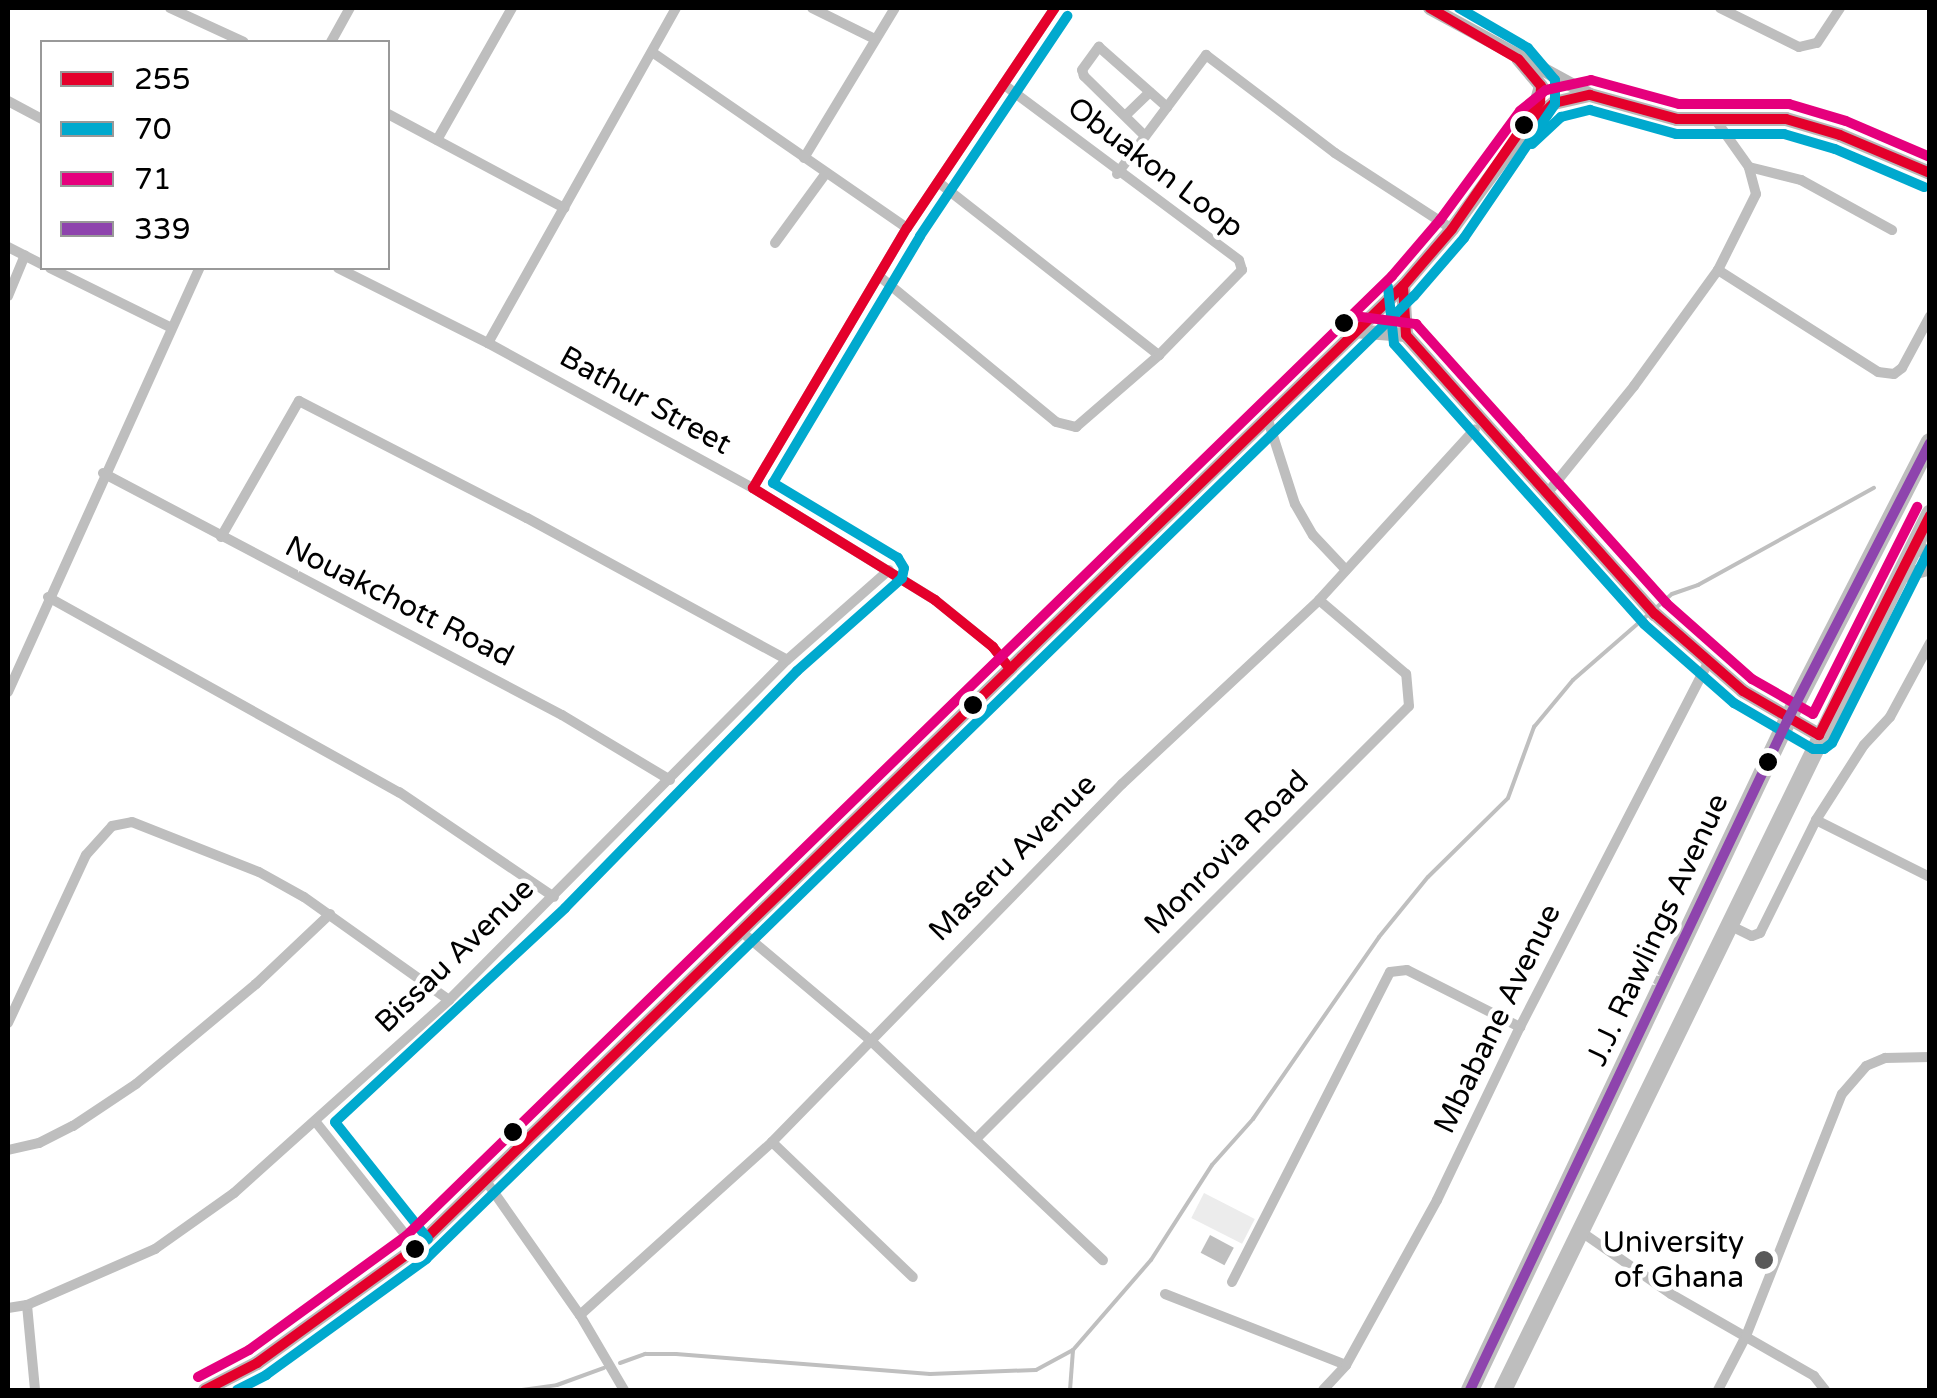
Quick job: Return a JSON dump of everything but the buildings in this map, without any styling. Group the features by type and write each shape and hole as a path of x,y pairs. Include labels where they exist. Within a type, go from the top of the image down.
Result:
{"highway":[{"name":"J.J. Rawlings Avenue","path":"1470,1390 1788,719 1930,442"},
{"name":"J.J. Rawlings Avenue","path":"1503,1390 1930,514"}],"street":[{"path":"173,8 240,40"},
{"path":"332,40 350,8"},
{"path":"437,140 512,8"},
{"path":"488,343 676,8"},
{"path":"812,8 875,39"},
{"path":"804,158 895,8"},
{"path":"753,488 907,228 1055,8"},
{"path":"1430,8 1590,95 1677,120 1768,118 1800,122 1930,172"},
{"path":"1720,8 1799,47 1817,43 1840,8"},
{"path":"1145,136 1084,76 1082,70 1099,47 1166,107"},
{"path":"652,52 907,228"},
{"path":"1117,174 1206,55 1335,153 1452,229"},
{"path":"1518,59 1541,86 1531,121"},
{"name":"Obuakon Loop","path":"1003,84 1242,265 1159,354"},
{"path":"1126,115 1150,92"},
{"path":"206,1390 257,1363 416,1248 1403,286 1452,229 1531,121 1554,104 1590,95"},
{"path":"8,101 40,117"},
{"path":"390,115 564,208"},
{"path":"1549,491 1634,386 1718,270 1756,194 1749,166 1717,122"},
{"path":"1749,166 1801,180 1892,230"},
{"path":"775,243 826,173"},
{"path":"879,276 1067,427 1076,427 1159,354 938,182"},
{"path":"8,247 40,263"},
{"path":"8,296 25,256"},
{"path":"54,270 170,326"},
{"path":"8,692 197,270"},
{"name":"Bathur Street","path":"342,270 488,343 753,488 889,570 978,636 1010,670"},
{"path":"1718,270 1878,372 1894,374 1902,368 1930,316"},
{"path":"1403,286 1406,335 1655,614 1708,663 1788,719 1819,735"},
{"path":"1353,332 1406,335"},
{"path":"220,537 299,401 528,518 787,660"},
{"path":"1266,417 1295,504 1314,535 1346,570"},
{"name":"Maseru Avenue","path":"580,1315 772,1142 1122,784 1318,600 1474,429"},
{"name":"Nouakchott Road","path":"103,473 562,716 670,780"},
{"path":"1915,543 1930,558"},
{"path":"1899,576 1930,568"},
{"name":"Bissau Avenue","path":"8,1308 27,1305 102,1274 186,1230 315,1121 448,1000 787,660 889,570"},
{"path":"48,597 399,792 554,896"},
{"name":"Monrovia Road","path":"976,1139 1409,706 1406,674 1318,600"},
{"path":"1729,925 1752,936 1760,933 1816,820 1864,746 1890,717 1930,643"},
{"name":"Mbabane Avenue","path":"1323,1390 1346,1365 1437,1200 1520,1026 1708,663"},
{"path":"1816,820 1930,877"},
{"path":"8,1022 86,855 112,826 132,822 156,828 260,872 330,914 448,1000"},
{"path":"8,1150 38,1143 73,1126 136,1084 256,984 330,914"},
{"path":"742,933 869,1039 1103,1260"},
{"path":"1232,1282 1390,972 1407,970 1520,1026"},
{"path":"1718,1390 1746,1336 1842,1094 1866,1066 1885,1058 1930,1057"},
{"path":"315,1121 416,1248"},
{"path":"772,1142 914,1278"},
{"path":"486,1182 580,1315 624,1390"},
{"path":"1580,1231 1672,1294 1814,1376 1826,1390"},
{"path":"1165,1294 1346,1365"},
{"path":"27,1305 34,1390"}],"shaded area":[{"path":"1204,1193 1255,1219 1242,1244 1191,1218"},
{"path":"1210,1235 1234,1248 1224,1265 1201,1253"}],"waterway":[{"path":"1070,1390 1073,1350 1151,1260 1212,1165 1253,1119 1379,937 1428,877 1508,798 1534,727 1573,680 1672,594 1698,585 1874,488"},
{"path":"620,1363 645,1354 676,1354 930,1374 1036,1370 1073,1350"},
{"path":"522,1390 557,1385 604,1368"}],"transit line":[{"name":"255","path":"1010,669 993,647 935,600 753,488 907,228 1055,8"},
{"name":"255","path":"205,1390 257,1363 416,1248 1403,286 1452,229 1540,102 1541,86 1518,59 1430,8"},
{"name":"70","path":"237,1390 266,1375 426,1259 1414,296 1464,238 1555,104 1555,80 1528,48 1459,8"},
{"name":"70","path":"428,1239 335,1122 565,908 797,671 902,578 904,568 898,558 773,483 920,236 1067,16"},
{"name":"71","path":"198,1377 249,1350 406,1236 1392,276 1440,220 1520,111 1546,90 1591,80 1679,104 1789,104 1846,121 1930,157"},
{"name":"255","path":"1522,133 1554,103 1590,95 1677,119 1786,119 1840,135 1930,173"},
{"name":"70","path":"1532,144 1561,117 1590,110 1676,134 1784,134 1835,149 1924,187"},
{"name":"255","path":"1403,286 1406,335 1655,614 1743,691 1819,735 1930,515"},
{"name":"70","path":"1388,287 1394,344 1644,624 1734,703 1813,749 1824,749 1832,743 1930,548"},
{"name":"71","path":"1354,316 1416,324 1666,603 1752,679 1813,714 1917,507"},
{"name":"339","path":"1470,1390 1788,719 1930,443"}],"place":[{"name":"University of Ghana","path":"1764,1260"}]}
